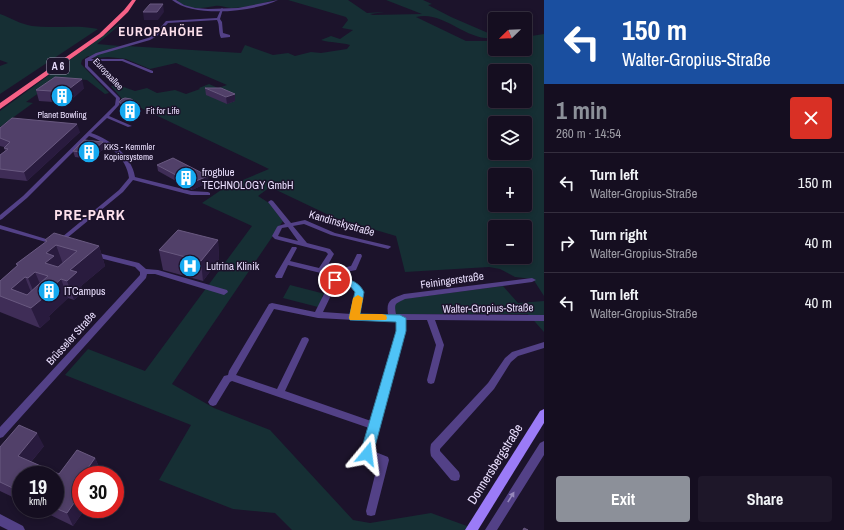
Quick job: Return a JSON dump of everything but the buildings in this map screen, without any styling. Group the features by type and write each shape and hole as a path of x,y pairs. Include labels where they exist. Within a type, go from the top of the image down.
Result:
{"highway":[{"name":"A 6","path":"0,102 96,34 133,0"},
{"name":"A 6","path":"0,107 101,35 115,23 133,0"}],"main road":[{"name":"Donnersbergstraße","path":"471,530 544,414"}],"street":[{"path":"174,0 184,7 220,12 255,6 276,0"},
{"path":"220,12 218,19 220,22 221,34"},
{"name":"Europaallee","path":"0,218 25,197 117,105 118,98 86,66 86,60 97,54 149,39 156,35 167,22 218,19"},
{"path":"86,60 122,60 152,72"},
{"path":"106,116 130,126"},
{"path":"88,134 97,136 120,154 130,168 132,178"},
{"path":"132,178 191,193 208,194"},
{"path":"0,228 57,246 121,191 132,178"},
{"path":"271,202 305,245"},
{"name":"Kandinskystraße","path":"323,267 331,254 328,250 274,236 280,227 305,222 333,234 388,247"},
{"path":"279,276 294,248"},
{"path":"84,251 137,266 144,271 155,272 224,292"},
{"path":"318,315 337,275 354,268 359,256"},
{"path":"286,262 323,267 358,288 360,292 354,318"},
{"name":"Brüsseler Straße","path":"0,434 139,280 144,271"},
{"name":"Feiningerstraße","path":"397,318 391,306 393,302 404,297 532,280"},
{"name":"Walter-Gropius-Straße","path":"232,377 232,373 272,306 318,315 354,318 544,318"},
{"path":"371,511 384,460 367,454 401,331 397,318"},
{"name":"Walter-Gropius-Straße","path":"431,319 440,345 432,380"},
{"path":"278,394 305,340"},
{"path":"454,476 435,453 435,447 491,386 508,360 515,354 544,345"},
{"path":"213,402 227,379 232,377 374,426"},
{"path":"491,530 544,446"},
{"path":"0,520 19,530"}],"green space":[{"path":"177,0 274,0 242,7 231,8 217,6 190,8 181,4"},
{"path":"288,0 348,0 367,13 385,12 370,14 373,15 422,14 386,0 423,0 432,4 428,5 451,17 488,33 488,38 474,35 436,18 426,16 416,17 466,41 488,41 488,56 532,56 532,36 544,34 544,296 533,279 515,277 500,269 489,267 405,272 396,236 335,218 270,187 258,196 269,203 283,221 172,384 214,408 270,430 353,520 370,523 431,513 478,530 292,530 275,513 233,509 159,480 191,425 65,375 88,349 145,371 252,226 202,203 224,188 269,169 122,99 111,86 118,85 135,91 147,88 157,93 175,90 186,94 209,84 218,88 227,85 176,63 150,69 126,59 108,57 95,58 88,56 82,60 81,64 109,93 105,94 87,80 60,78 26,102 33,103 0,127 0,111 119,24 121,24 97,44 120,46 96,53 127,46 241,53 245,45 273,55 288,53 295,56 311,52 321,53 347,49 350,45 321,40 331,36 340,39 353,30 342,28 348,20 346,17"},
{"path":"0,14 32,26 82,27 98,29 0,94 0,66 8,63 0,60"},
{"path":"290,285 325,294 322,296 323,299 318,307 283,298"},
{"path":"503,286 518,303 544,301 544,332 528,314 396,314 394,305 403,299"}],"slow traffic":[{"path":"358,298 354,318 382,318"}],"place":[{"name":"Planet Bowling","path":"62,96"},
{"name":"Fit for Life","path":"130,111"},
{"name":"KKS - Kemmler Kopiersysteme","path":"89,152"},
{"name":"frogblue TECHNOLOGY GmbH","path":"186,178"},
{"name":"Lutrina Klinik","path":"190,266"},
{"name":"ITCampus","path":"49,291"}],"district":[{"name":"EUROPAHÖHE","path":"161,31"},
{"name":"PRE-PARK","path":"90,214"}],"route":[{"path":"335,280 353,284 360,292 354,318 400,318 402,325 367,454"}]}
